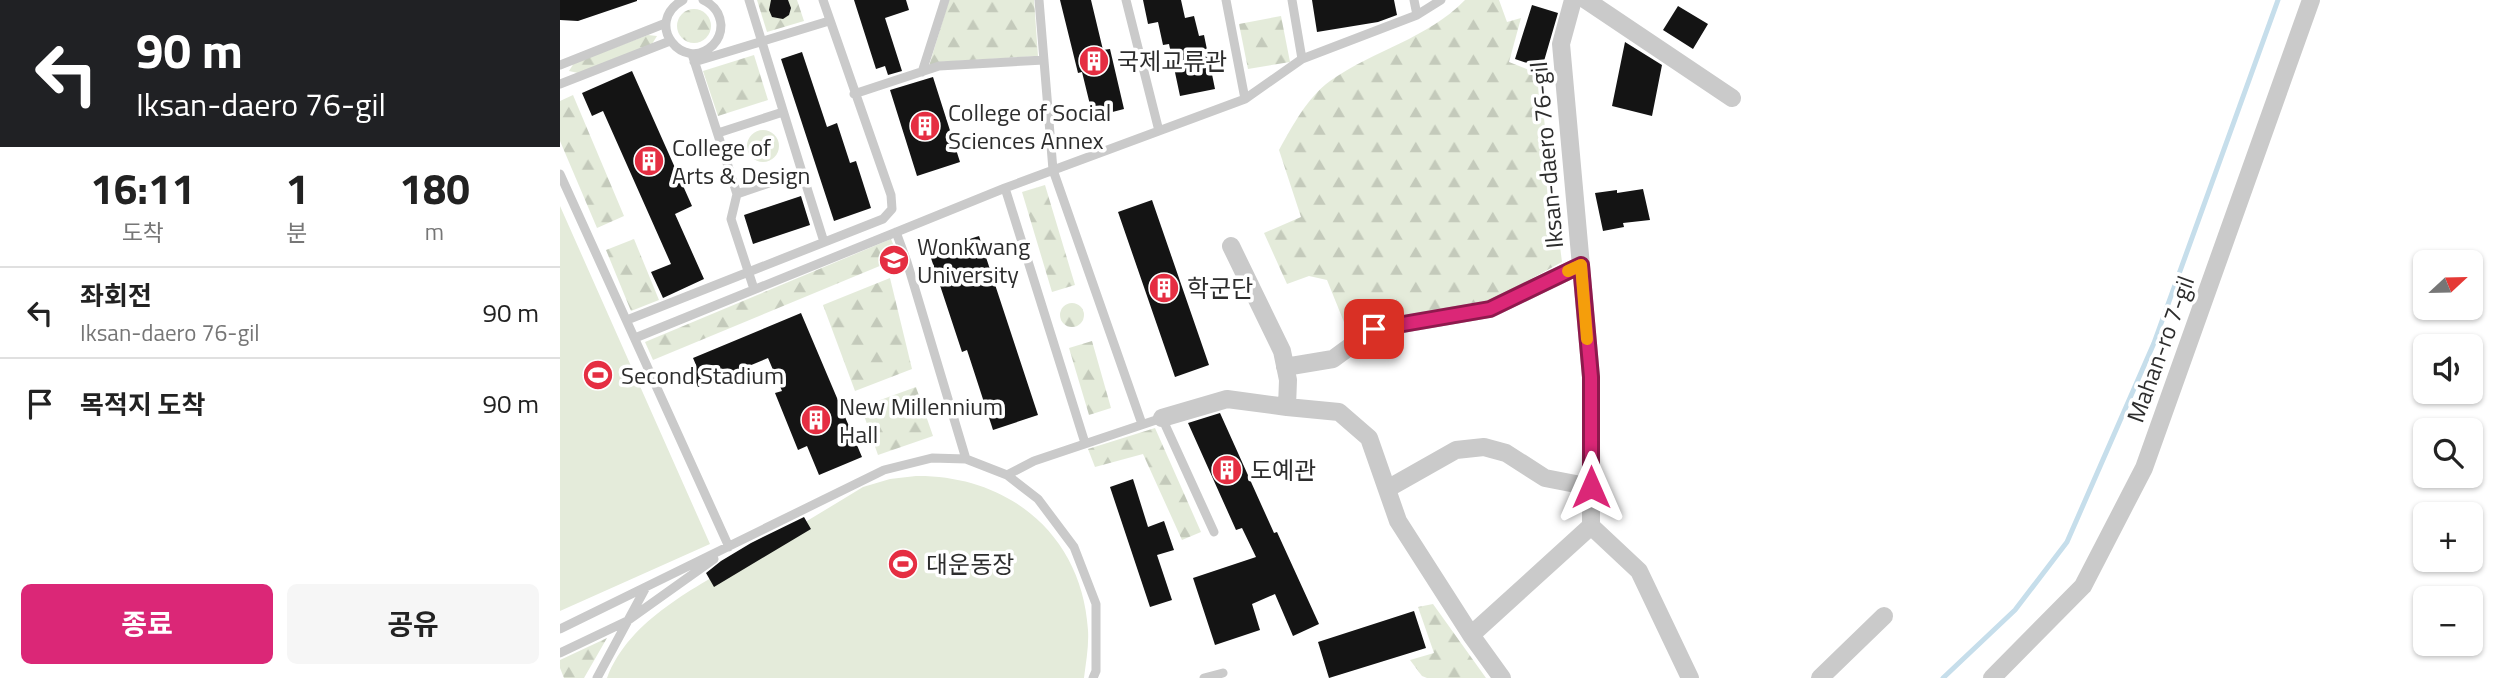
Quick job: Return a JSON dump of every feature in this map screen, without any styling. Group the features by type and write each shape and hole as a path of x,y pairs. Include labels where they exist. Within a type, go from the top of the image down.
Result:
{"street":[{"name":"Iksan-daero 76-gil","path":"1573,0 1561,44 1591,377 1591,526"},
{"path":"1586,0 1732,98"},
{"name":"Mahan-ro 7-gil","path":"1992,678 2082,586 2144,468 2311,0"},
{"path":"1231,246 1282,351 1288,380 1287,407"},
{"name":"Iksan-daero 76-gil","path":"1285,367 1333,359 1374,329 1490,309 1581,265"},
{"path":"1162,418 1227,399 1339,412 1369,438 1398,521 1502,678"},
{"path":"1387,489 1456,450 1484,447 1506,453 1545,478 1591,487"},
{"path":"1471,635 1591,526 1639,571 1690,678"},
{"path":"1820,678 1884,616"}],"lane":[{"path":"682,0 669,12 666,23 670,41 693,58 737,194 731,219 754,289"},
{"path":"749,0 824,242"},
{"path":"627,320 883,219 892,209 891,195 823,0"},
{"path":"922,72 945,0"},
{"path":"1039,0 1053,170 1142,424"},
{"path":"1126,0 1159,131"},
{"path":"1226,0 1245,99"},
{"path":"1292,0 1302,59"},
{"path":"1415,0 1417,15"},
{"path":"635,338 1005,188 1245,99 1302,59 1417,15 1441,0"},
{"path":"693,58 710,48 720,33 718,14 709,1"},
{"path":"693,58 829,21"},
{"path":"560,65 666,23"},
{"path":"560,85 670,41"},
{"path":"855,94 939,66 1044,61"},
{"path":"718,133 783,112"},
{"path":"737,194 802,172"},
{"path":"560,174 729,547"},
{"path":"1005,188 1084,443"},
{"path":"895,232 907,262 966,460"},
{"path":"1007,475 1034,461 1162,418 1214,532"},
{"path":"560,629 884,470 932,458 966,460 1007,475 1038,499 1074,547 1096,604 1096,671 1093,678"},
{"path":"560,653 627,621 729,547"},
{"path":"597,678 646,587"},
{"path":"1203,678 1223,673"}],"green space":[{"path":"757,0 797,0 804,21 767,32"},
{"path":"949,0 1034,0 1038,56 940,62 929,66"},
{"path":"1465,0 1499,0 1507,22 1521,18 1509,62 1542,75 1541,95 1562,262 1491,301 1372,320 1350,337 1327,280 1309,276 1287,284 1264,233 1301,217 1279,150 1307,104 1330,81 1434,25"},
{"path":"694,9 706,14 711,26 706,38 694,43 682,38 677,26 682,14"},
{"path":"1281,16 1290,62 1248,69 1239,24"},
{"path":"648,35 657,36 652,44 578,73 569,71 574,63"},
{"path":"754,55 768,100 718,116 703,71"},
{"path":"573,95 624,216 597,228 560,141 560,101"},
{"path":"763,130 774,135 779,146 774,157 763,162 752,157 747,146 752,135"},
{"path":"1045,185 1075,285 1052,292 1022,192"},
{"name":"Second Stadium","path":"560,206 710,544 560,611"},
{"path":"634,239 659,300 631,311 606,250"},
{"path":"891,239 899,258 653,360 645,342"},
{"path":"890,278 912,369 855,391 823,305"},
{"path":"1072,303 1081,306 1084,315 1081,324 1072,327 1063,324 1060,315 1063,306"},
{"path":"1092,341 1111,408 1089,415 1069,348"},
{"path":"916,387 933,436 878,455 861,407"},
{"path":"1155,428 1201,532 1182,540 1143,454 1095,467 1088,449"},
{"name":"대운동장","path":"916,476 950,478 981,486 1010,499 1035,517 1055,539 1072,566 1083,596 1088,630 1084,678 607,678 631,638 686,593 863,487 890,479"},
{"path":"1433,604 1486,678 1427,678 1422,676 1410,660 1434,653 1418,607"},
{"path":"607,638 584,678 564,678 560,660"}],"building":[{"path":"560,0 637,1 578,21 560,20"},
{"path":"771,0 788,0 791,8 789,15 783,19 772,17 769,10"},
{"path":"854,0 906,0 909,10 885,18 902,71 888,75 885,66 876,69"},
{"name":"국제교류관","path":"1060,0 1091,0 1103,50 1110,49 1124,109 1093,117 1082,72 1078,73"},
{"path":"1143,0 1181,0 1185,18 1194,16 1199,36 1204,35 1215,89 1180,96 1169,44 1163,45 1158,22 1148,24"},
{"path":"1312,0 1394,0 1397,15 1378,22 1317,32"},
{"path":"1532,5 1558,13 1542,68 1515,59"},
{"path":"1678,6 1708,24 1693,49 1663,30"},
{"path":"1625,42 1662,65 1652,116 1612,106"},
{"path":"802,52 827,127 837,123 850,163 856,161 871,208 834,221 781,59"},
{"name":"College of Arts & Design","path":"632,71 692,206 675,214 704,279 663,298 651,272 671,264 603,111 592,116 582,93"},
{"name":"College of Social Sciences Annex","path":"933,77 960,162 917,176 890,90"},
{"path":"1643,189 1650,220 1623,223 1624,227 1603,231 1595,193"},
{"path":"801,196 810,225 753,244 744,215"},
{"name":"학군단","path":"1152,200 1209,365 1175,377 1118,212"},
{"path":"979,236 1038,415 993,430 967,350 962,352 929,252"},
{"name":"New Millennium Hall","path":"801,313 862,457 819,475 807,446 798,450 775,393 782,391 768,358 698,387 690,368 696,365 693,358"},
{"path":"1220,413 1319,624 1293,636 1275,594 1252,604 1260,630 1215,645 1193,578 1256,557 1242,528 1236,530 1188,423"},
{"path":"1133,479 1148,527 1164,521 1174,550 1157,555 1172,600 1150,607 1110,487"},
{"path":"804,517 811,529 714,587 706,573 721,561"},
{"path":"1414,611 1426,648 1329,678 1318,642"}],"waterway":[{"path":"1943,678 2015,610 2067,542 2154,343 2278,0"}],"slow traffic":[{"path":"1568,271 1581,265 1587,339"}],"place":[{"name":"국제교류관","path":"1094,61"},
{"name":"College of Social Sciences Annex","path":"925,126"},
{"name":"College of Arts & Design","path":"649,161"},
{"name":"Wonkwang University","path":"894,260"},
{"name":"학군단","path":"1164,288"},
{"name":"Second Stadium","path":"598,375"},
{"name":"New Millennium Hall","path":"816,420"},
{"name":"도예관","path":"1227,470"},
{"name":"대운동장","path":"903,564"}],"route":[{"path":"1374,329 1490,309 1581,265 1591,377 1591,487"}]}
